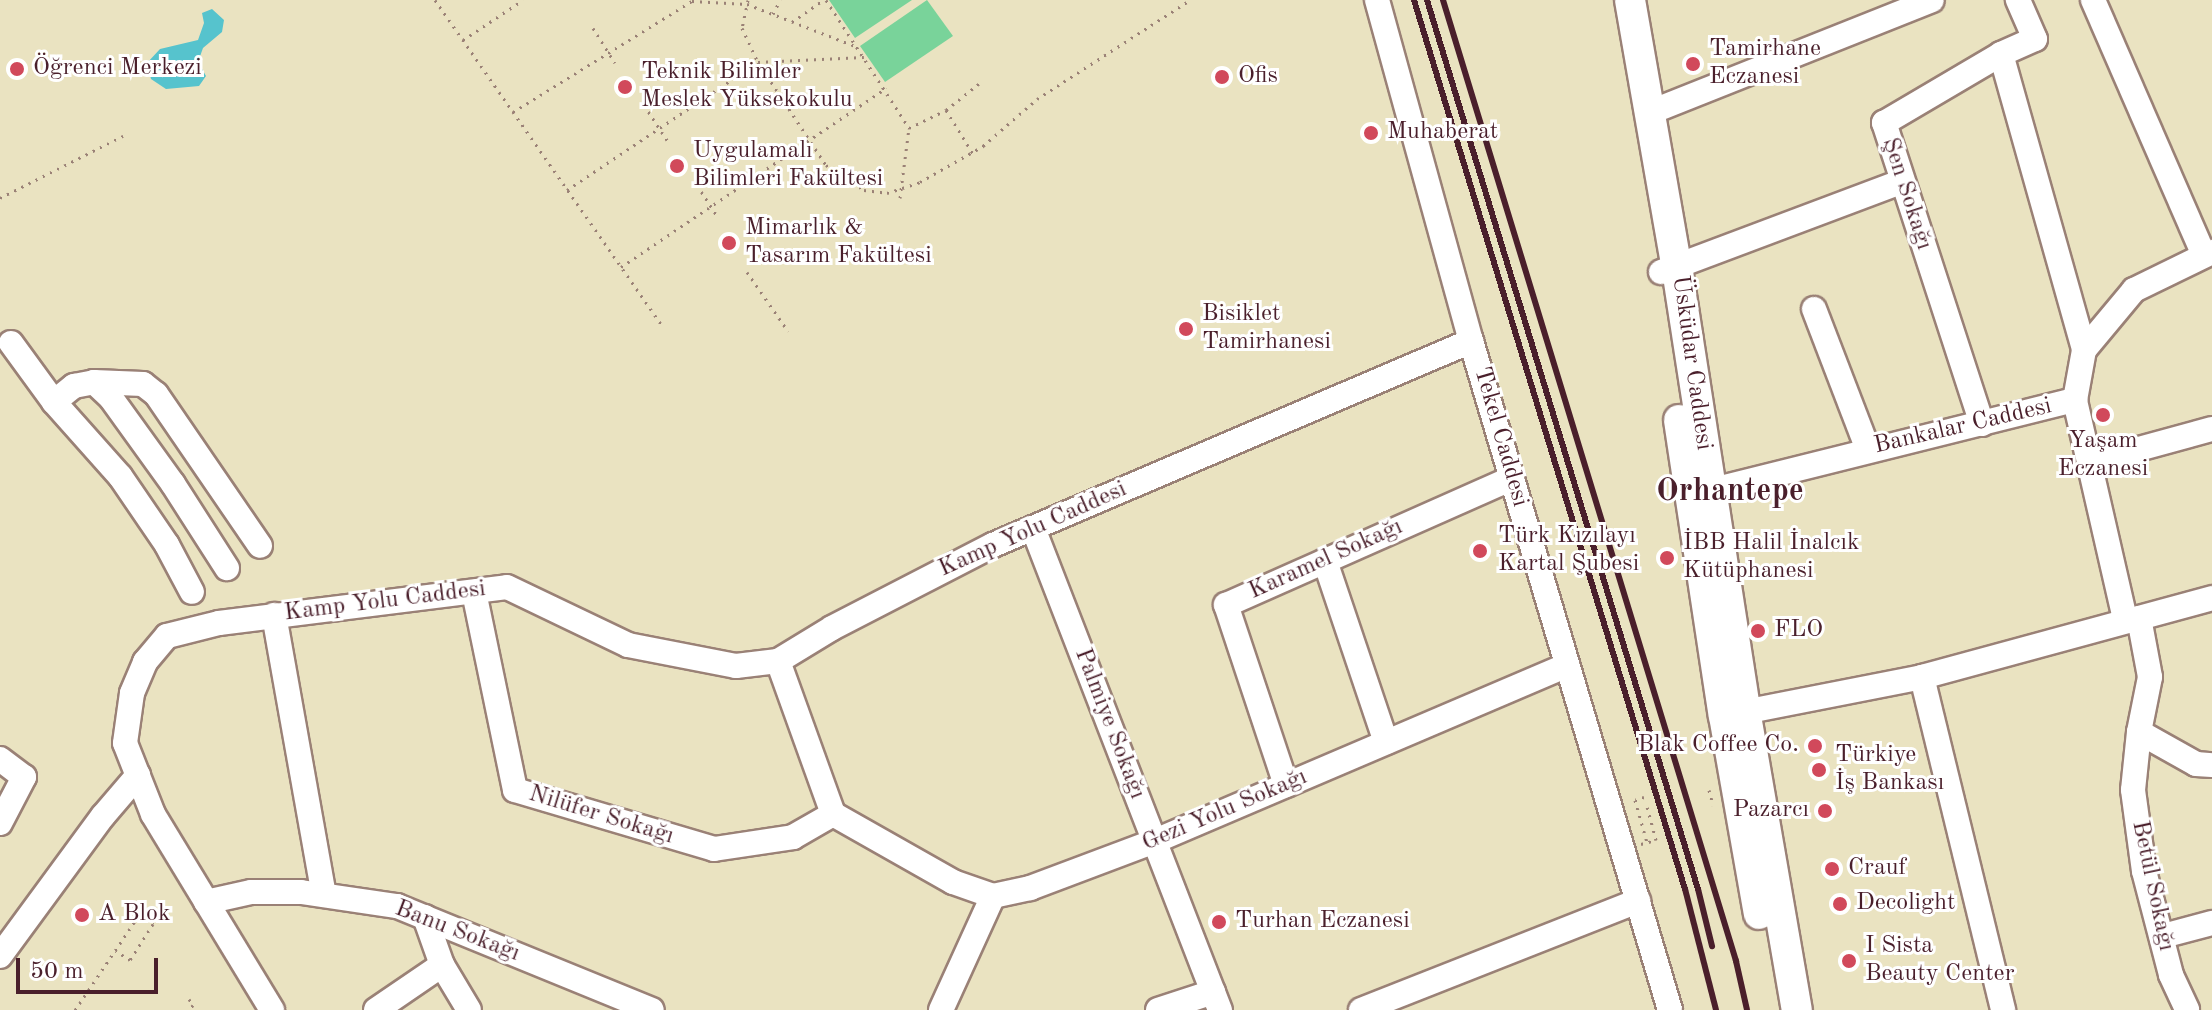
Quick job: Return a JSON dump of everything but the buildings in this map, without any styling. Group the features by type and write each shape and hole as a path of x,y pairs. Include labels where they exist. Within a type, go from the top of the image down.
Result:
{"main road":[{"name":"Üsküdar Caddesi","path":"1612,0 1669,270"},
{"name":"Üsküdar Caddesi","path":"1630,0 1651,112 1699,494 1777,1010"},
{"name":"Üsküdar Caddesi","path":"1734,713 1797,1010"}],"street":[{"name":"Tekel Caddesi","path":"1377,0 1471,341 1670,1010"},
{"path":"1651,112 1932,0"},
{"name":"Şen Sokağı","path":"1982,424 1884,123 2001,54 2035,39 2018,0"},
{"path":"2093,0 2208,254"},
{"path":"2001,54 2084,350"},
{"path":"1669,270 1901,182"},
{"name":"Bankalar Caddesi","path":"1699,494 2075,400 2084,350 2134,290 2208,254"},
{"path":"1814,309 1868,450"},
{"name":"Kamp Yolu Caddesi","path":"272,1010 153,814 125,743 132,693 145,662 167,636 219,623 274,615 507,587 628,645 736,666 778,661 832,628 1033,528 1471,341"},
{"path":"11,343 54,402 120,476 167,545 192,592"},
{"path":"54,402 74,386 94,382 143,384 156,394 260,546"},
{"path":"94,382 111,398 173,484 227,568"},
{"name":"Betül Sokağı","path":"2075,400 2150,677 2139,732 2133,790 2144,871 2171,975 2187,1010"},
{"path":"2091,462 2212,429"},
{"name":"Karamel Sokağı","path":"1286,785 1226,605 1512,478"},
{"name":"Palmiye Sokağı","path":"1033,528 1216,1001"},
{"path":"1325,561 1386,742"},
{"name":"Nilüfer Sokağı","path":"474,592 515,790 714,849 793,837 833,814"},
{"path":"1734,713 1922,677 2212,598"},
{"path":"274,615 324,895"},
{"path":"778,661 833,814 953,882 993,896 941,1010"},
{"name":"Gezi Yolu Sokağı","path":"993,896 1030,888 1155,841 1567,665"},
{"path":"1922,677 2003,1010"},
{"path":"2139,732 2196,764 2212,765"},
{"path":"0,759 24,777 0,823"},
{"path":"0,956 103,816 138,775"},
{"name":"Banu Sokağı","path":"206,902 251,892 324,895 397,906 652,1010"},
{"path":"1361,1010 1638,901"},
{"path":"425,917 442,965 469,1010"},
{"path":"2163,936 2212,923"},
{"path":"376,1010 442,965"},
{"path":"1158,1010 1216,1001"}],"path":[{"path":"435,0 662,326"},
{"path":"463,40 523,0"},
{"path":"773,14 780,0"},
{"path":"792,22 825,0 886,88 909,128 900,198"},
{"path":"747,2 742,28 758,62 826,165 864,190 887,193 974,154 1037,99 1190,0"},
{"path":"513,113 692,1 747,2 858,47"},
{"path":"593,28 615,63"},
{"path":"566,191 758,62 864,57"},
{"path":"909,128 946,110 981,82"},
{"path":"620,268 886,88"},
{"path":"644,105 667,140"},
{"path":"946,110 974,154"},
{"path":"0,198 123,136"},
{"path":"697,185 718,217"},
{"path":"747,272 788,331"},
{"path":"1644,797 1635,800 1647,842"},
{"path":"1647,807 1656,840"},
{"path":"75,1010 139,915 153,924 130,960 116,951"},
{"path":"189,999 193,1005 189,1010"}],"green space":[{"path":"829,0 912,0 855,38"},
{"path":"927,0 953,36 885,82 860,46"}],"water":[{"path":"212,9 224,20 222,32 203,48 198,62 206,76 199,86 166,89 151,79 147,63 160,49 198,40 204,23 202,13"}],"railway":[{"path":"1414,0 1685,889 1716,1010"},
{"path":"1427,0 1698,889 1712,946"},
{"path":"1443,0 1736,961 1747,1010"}],"place":[{"name":"Tamirhane Eczanesi","path":"1693,64"},
{"name":"Öğrenci Merkezi","path":"17,69"},
{"name":"Ofis","path":"1222,77"},
{"name":"Teknik Bilimler Meslek Yüksekokulu","path":"625,87"},
{"name":"Muhaberat","path":"1371,133"},
{"name":"Uygulamalı Bilimleri Fakültesi","path":"677,166"},
{"name":"Mimarlık & Tasarım Fakültesi","path":"729,243"},
{"name":"Bisiklet Tamirhanesi","path":"1186,329"},
{"name":"Yaşam Eczanesi","path":"2103,415"},
{"name":"Türk Kızılayı Kartal Şubesi","path":"1480,551"},
{"name":"İBB Halil İnalcık Kütüphanesi","path":"1667,558"},
{"name":"FLO","path":"1758,631"},
{"name":"Blak Coffee Co.","path":"1815,746"},
{"name":"Türkiye İş Bankası","path":"1819,770"},
{"name":"Pazarcı","path":"1825,811"},
{"name":"Crauf","path":"1832,869"},
{"name":"Decolight","path":"1840,904"},
{"name":"A Blok","path":"82,915"},
{"name":"Turhan Eczanesi","path":"1219,922"},
{"name":"I Sista Beauty Center","path":"1849,961"}],"district":[{"name":"Orhantepe","path":"1730,492"}]}
